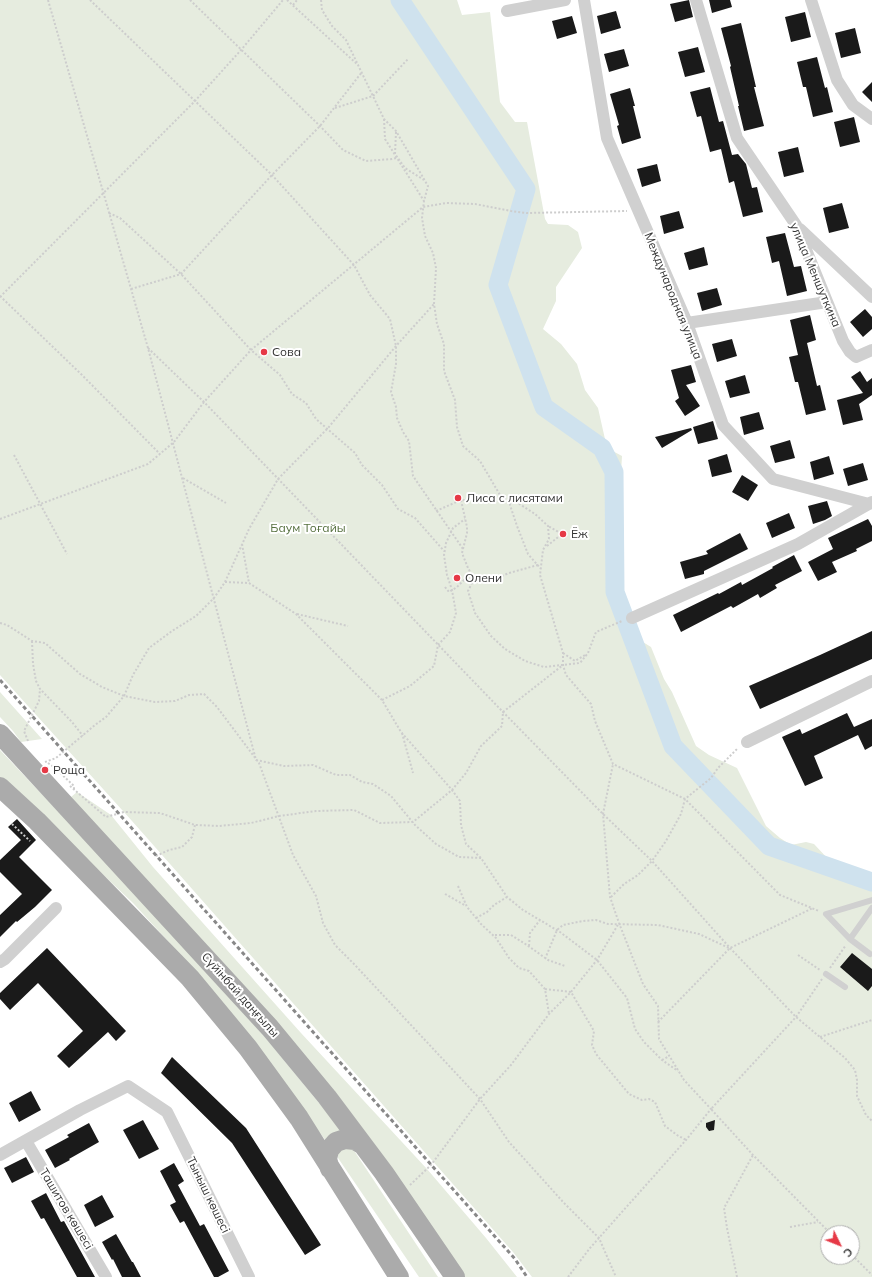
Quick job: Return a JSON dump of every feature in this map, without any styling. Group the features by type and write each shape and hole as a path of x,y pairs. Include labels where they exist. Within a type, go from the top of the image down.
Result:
{"main road":[{"name":"Сүйінбай даңғылы","path":"0,734 270,1028 327,1097 363,1145 455,1277"},
{"path":"0,786 37,821 190,978 248,1048 299,1118 399,1277"},
{"path":"330,1169 327,1159 329,1150 336,1142 345,1138 355,1140 363,1145"}],"street":[{"path":"507,10 565,0"},
{"name":"Международная улица","path":"584,0 607,138 687,323 723,425 773,479 871,503"},
{"name":"улица Меншуткина","path":"696,0 737,138 796,225 843,340 850,352 856,357 872,350"},
{"path":"811,0 837,80 853,105 872,119"},
{"path":"796,225 872,297"},
{"path":"687,323 827,302"},
{"name":"Международная улица","path":"632,618 798,544 871,503"},
{"path":"747,742 872,681"},
{"path":"0,962 5,959 56,908"},
{"name":"Тыныш көшесі","path":"26,1141 80,1110 128,1086 167,1112 249,1277"},
{"path":"0,1155 26,1141"},
{"name":"Ташитов көшесі","path":"26,1141 106,1277"}],"lane":[{"path":"870,954 850,939 826,914 872,900"},
{"path":"850,939 872,908"},
{"path":"826,974 845,987"}],"path":[{"path":"48,0 174,442 256,760"},
{"path":"90,0 194,102 272,175 354,265 370,295 390,319 396,346 396,364 391,392 396,407 397,418 409,441 413,476 462,549"},
{"path":"190,0 343,150 366,161 396,158"},
{"path":"161,454 82,375 0,297 194,102 241,50 282,0"},
{"path":"287,0 358,66"},
{"path":"292,6 297,0"},
{"path":"321,0 322,10 332,26 346,40 384,119 396,131 428,186 422,218 425,236 433,252 436,268 434,304 437,324 444,344 444,371 455,400 457,426 463,446 480,461 500,495 509,502 528,554 541,569"},
{"path":"334,108 373,96 408,59"},
{"path":"131,289 181,274 272,175 320,126 362,72"},
{"path":"384,119 385,139 424,201"},
{"path":"396,131 395,154 405,168 425,181"},
{"path":"0,519 148,464 174,442 204,402 251,350 423,207 446,203 476,204 527,213 638,210"},
{"path":"109,213 120,218 181,274 251,350 280,376 292,394 306,403 316,419 355,453 362,465 382,486 398,509 415,518 444,551"},
{"path":"45,762 56,758 106,717 124,696 133,675 149,648 196,616 214,598 225,582 249,529 278,479 328,428 396,346 434,304"},
{"path":"148,348 204,402 503,712 603,814 652,861 730,948 796,1017 846,1058 855,1070 857,1080 857,1096 866,1115 872,1121"},
{"path":"14,455 67,554"},
{"path":"183,478 226,503"},
{"path":"436,511 461,500 518,503 535,514 548,526 562,534 545,547"},
{"path":"461,500 467,533 462,553 474,578"},
{"path":"382,700 410,686 434,666 438,645 450,632 456,613 452,590 446,576 444,551 453,528 465,519"},
{"path":"548,526 549,539 545,547 540,575 563,653 563,665 566,675 591,704 595,721 612,764 603,814 610,897 643,984 658,1006 659,1039 684,1080 753,1155 821,1225"},
{"path":"242,544 249,582"},
{"path":"445,587 449,592 458,587 464,580 474,578 488,582 509,573 538,566"},
{"path":"474,578 468,591 475,614 491,636 505,649 525,661 544,667 580,662 588,653 596,632 609,625"},
{"path":"225,582 249,582 296,614 382,700 401,732 460,801 461,825 466,844 481,858 507,896 523,910 558,930 596,960 627,998 635,1029 644,1042 662,1060 678,1072"},
{"path":"296,614 348,626"},
{"path":"0,622 32,641 45,643 80,674 102,687 124,696 155,702 175,701 189,695 204,694 217,707 259,763 293,855 316,896 323,923 335,945 480,1100 509,1142 564,1203 599,1238 616,1277"},
{"path":"32,641 33,664 36,681 40,689 72,722 83,736"},
{"path":"563,653 575,661 588,653"},
{"path":"69,786 106,817 124,812 160,813 195,825 219,826 251,823 279,816 316,811 354,810 380,823 413,822 452,790 466,773 481,746 502,726 503,712 563,665"},
{"path":"29,743 24,731 39,701 40,689"},
{"path":"401,732 413,773"},
{"path":"610,897 624,884 638,875 652,861 666,841 681,814 685,799 711,778 718,768 736,749 747,742"},
{"path":"41,757 74,786 74,789"},
{"path":"256,760 284,766 313,765 336,775 350,775 362,782 372,784 390,796 413,822 436,844 459,857 481,858"},
{"path":"612,764 685,799 780,895 826,914"},
{"path":"12,824 30,841"},
{"path":"156,856 169,850 182,847 192,836 195,825"},
{"path":"458,886 468,907 476,918 494,935 509,958 519,968 529,971 545,989 549,1014"},
{"path":"445,894 468,907"},
{"path":"476,918 487,912 507,896"},
{"path":"658,1022 730,948 813,908"},
{"path":"528,946 530,933 540,920"},
{"path":"545,959 558,930 563,926 583,921 596,920 608,924 619,923 658,925 699,934 730,948"},
{"path":"399,1195 431,1165 480,1100 511,1065 549,1014 571,992 596,960 619,923"},
{"path":"494,935 511,935 545,959 565,966"},
{"path":"798,955 826,974"},
{"path":"545,989 571,992"},
{"path":"571,992 594,1031 592,1045 596,1054 629,1094 642,1100 649,1099 655,1102 665,1126 676,1135 686,1140"},
{"path":"568,1277 599,1238 686,1140 711,1109 796,1017"},
{"path":"820,1037 872,1020"},
{"path":"662,1060 669,1056"},
{"path":"737,1277 724,1208 753,1155"},
{"path":"790,1227 818,1222"},
{"path":"860,1263 872,1275"}],"green space":[{"name":"Баум Тоғайы","path":"0,0 457,0 462,15 490,12 500,102 515,122 527,122 545,219 548,224 568,225 578,232 582,248 556,287 556,301 543,329 561,344 577,364 585,390 598,408 607,448 622,456 619,555 614,572 615,592 628,633 651,647 664,679 672,692 696,746 709,755 737,768 766,826 791,845 806,842 814,844 846,878 872,887 872,1277 532,1277 513,1252 132,821 0,675"},
{"path":"0,692 42,739 21,742 0,717"},
{"path":"0,750 219,981 343,1132 326,1141 206,983 133,903 0,777"},
{"path":"77,792 111,815 153,867 301,1033 427,1169 517,1277 464,1277 71,797"},
{"path":"344,1145 353,1149 438,1277 419,1277 338,1158 338,1150"}],"building":[{"path":"689,0 693,17 675,22 670,4"},
{"path":"709,0 730,0 732,7 712,13"},
{"path":"616,11 621,28 601,34 597,16"},
{"path":"805,12 811,37 791,42 785,17"},
{"path":"572,16 577,33 557,39 552,21"},
{"path":"741,23 756,87 754,87 764,126 744,131 731,66 721,28"},
{"path":"855,28 861,53 841,58 835,33"},
{"path":"698,47 705,72 685,77 678,52"},
{"path":"624,49 629,66 609,72 604,54"},
{"path":"817,57 825,88 827,87 833,112 813,117 806,87 803,87 797,62"},
{"path":"872,82 872,102 862,92"},
{"path":"710,87 719,122 723,121 732,155 738,154 746,164 752,188 757,187 763,212 743,217 734,181 729,183 721,149 710,152 701,116 697,117 690,92"},
{"path":"630,88 641,138 622,144 617,126 619,125 610,94"},
{"path":"854,117 860,142 840,147 834,122"},
{"path":"798,147 804,172 784,177 778,152"},
{"path":"657,164 661,181 642,187 637,169"},
{"path":"842,203 849,228 829,233 823,208"},
{"path":"679,211 684,228 664,234 660,216"},
{"path":"785,233 794,267 801,266 807,291 787,296 779,261 772,263 766,237"},
{"path":"704,247 708,265 689,270 684,253"},
{"path":"717,288 722,305 702,311 697,293"},
{"path":"865,309 872,317 872,329 863,337 850,322"},
{"path":"810,315 816,340 807,343 817,386 820,385 826,410 806,415 798,382 795,382 789,357 798,355 790,320"},
{"path":"732,339 737,356 717,362 712,344"},
{"path":"691,365 696,382 686,385 700,406 685,416 675,401 679,398 671,370"},
{"path":"860,371 867,382 872,378 872,395 859,404 863,420 843,425 837,400 863,393 851,377"},
{"path":"745,375 750,393 730,398 725,381"},
{"path":"759,412 764,429 744,435 740,417"},
{"path":"713,421 718,439 698,444 693,427"},
{"path":"691,428 692,430 662,448 655,437"},
{"path":"790,440 795,458 775,463 770,446"},
{"path":"727,454 732,472 712,477 708,460"},
{"path":"829,456 834,474 814,480 810,462"},
{"path":"863,463 868,480 848,486 843,469"},
{"path":"742,475 758,485 748,501 732,492"},
{"path":"827,501 832,516 813,524 808,506"},
{"path":"789,513 795,528 772,538 766,523"},
{"path":"868,519 872,526 872,541 856,549 857,551 832,562 837,572 818,581 808,562 833,549 828,538"},
{"path":"740,533 748,549 704,571 704,574 685,579 680,562 708,554 706,551"},
{"path":"794,555 802,571 775,585 777,588 760,598 758,594 733,608 731,606 681,632 673,615 741,582 742,585"},
{"path":"872,631 872,659 760,709 749,686"},
{"path":"847,713 854,727 872,719 872,746 865,750 858,735 814,756 823,778 805,786 782,737 800,729 802,734"},
{"path":"17,819 36,840 19,857 52,890 35,907 17,922 16,921 0,937 0,915 22,894 0,872 0,860 21,840 8,827"},
{"path":"47,948 126,1031 116,1041 108,1032 69,1068 57,1056 83,1031 38,983 10,1010 0,999 0,993"},
{"path":"852,953 872,969 872,986 868,991 840,967"},
{"path":"172,1057 246,1128 321,1245 305,1255 232,1143 161,1073"},
{"path":"31,1091 41,1110 19,1122 9,1103"},
{"path":"143,1120 159,1149 139,1159 123,1130"},
{"path":"715,1120 714,1130 709,1131 706,1127 706,1123"},
{"path":"89,1123 99,1142 55,1168 45,1150 69,1137 67,1135"},
{"path":"26,1157 34,1172 12,1183 4,1168"},
{"path":"174,1163 184,1181 178,1185 200,1226 204,1224 229,1271 218,1277 214,1277 184,1221 180,1223 170,1205 176,1202 160,1171"},
{"path":"46,1193 61,1222 64,1221 95,1277 77,1277 44,1218 41,1219 31,1201"},
{"path":"102,1195 114,1217 95,1227 84,1205"},
{"path":"116,1234 141,1277 122,1277 113,1259 112,1260 102,1242"}],"waterway":[{"path":"400,0 526,189 498,285 544,407 602,448 614,472 615,592 673,746 769,846 872,882"}],"railway":[{"path":"0,680 515,1259 527,1277"}],"place":[{"name":"Сова","path":"264,352"},
{"name":"Лиса с лисятами","path":"458,498"},
{"name":"Ёж","path":"563,534"},
{"name":"Олени","path":"457,578"},
{"name":"Роща","path":"45,770"}]}
